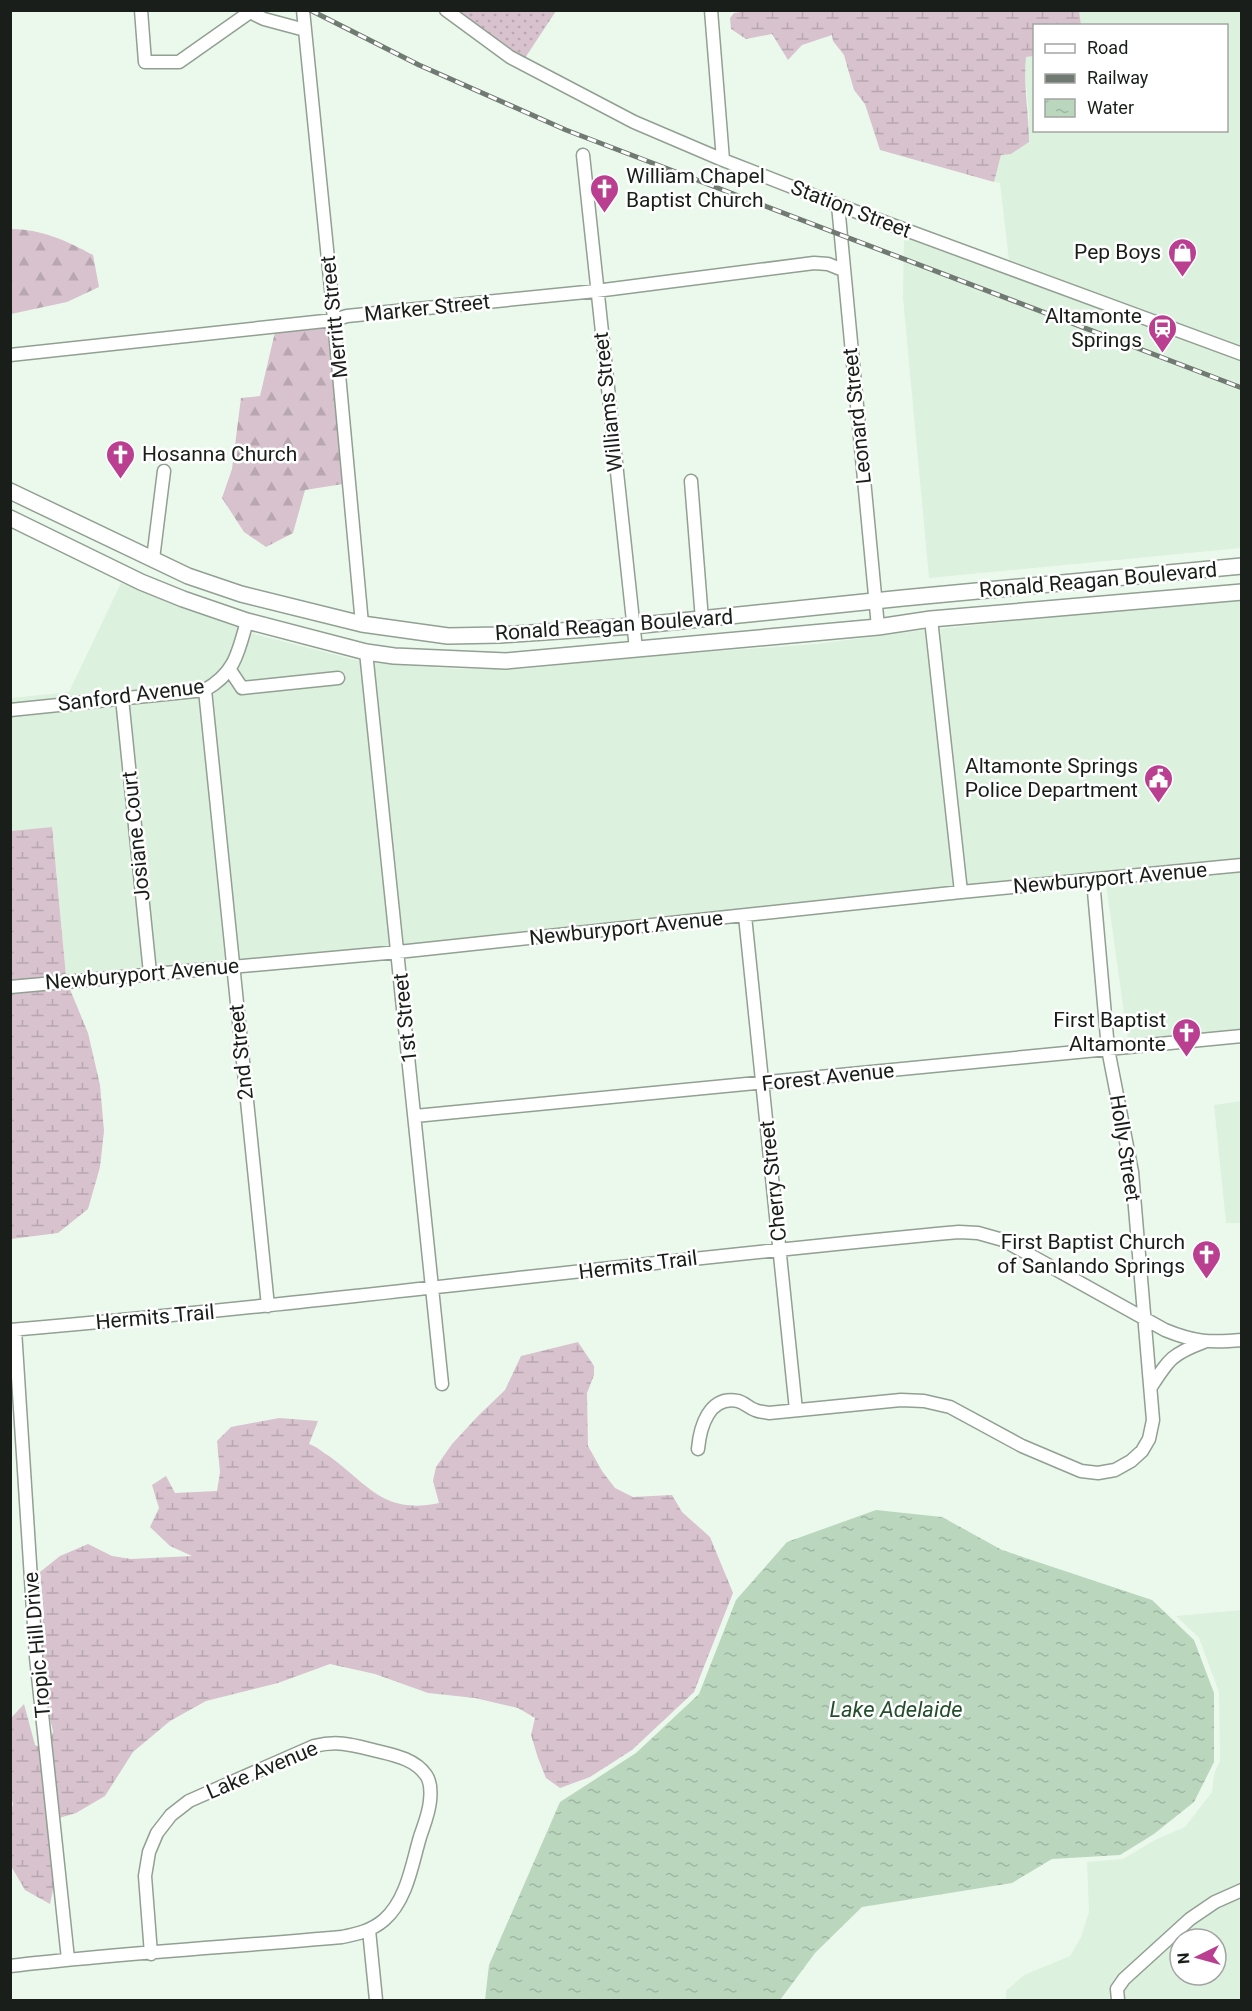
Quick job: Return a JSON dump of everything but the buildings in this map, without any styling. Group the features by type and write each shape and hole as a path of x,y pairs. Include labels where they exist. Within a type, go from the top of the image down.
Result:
{"main road":[{"name":"Ronald Reagan Boulevard","path":"10,491 188,576 241,594 362,624 448,636 500,635 702,620 1242,566"},
{"name":"Ronald Reagan Boulevard","path":"10,518 141,582 247,621 366,652 429,659 506,661 1242,592"},
{"path":"362,624 366,652"}],"street":[{"path":"141,10 145,62 179,62 248,11 264,19 305,30"},
{"name":"Merritt Street","path":"303,10 362,624"},
{"name":"Station Street","path":"446,10 510,57 634,122 838,205 1242,354"},
{"path":"711,10 723,160"},
{"name":"Williams Street","path":"583,154 636,649"},
{"name":"Leonard Street","path":"838,205 878,627"},
{"name":"Marker Street","path":"10,354 596,291 814,263 828,264 843,270"},
{"path":"153,559 164,471"},
{"path":"691,481 702,620"},
{"path":"931,620 960,892"},
{"name":"Sanford Avenue","path":"10,710 205,690 219,682 230,670 247,621"},
{"name":"1st Street","path":"366,652 442,1384"},
{"path":"230,670 242,688 338,678"},
{"name":"2nd Street","path":"205,690 268,1306"},
{"name":"Josiane Court","path":"122,698 150,973"},
{"name":"Newburyport Avenue","path":"10,987 232,965 398,952 960,892 1242,865"},
{"name":"Holly Street","path":"796,1410 901,1400 924,1401 950,1407 1022,1446 1071,1467 1098,1473 1115,1470 1131,1461 1142,1451 1149,1439 1154,1420 1132,1172 1108,1049 1093,880"},
{"name":"Cherry Street","path":"745,916 796,1410"},
{"name":"Forest Avenue","path":"415,1116 1242,1036"},
{"name":"Hermits Trail","path":"13,1330 268,1306 780,1248 959,1232 978,1233 1003,1240 1165,1330 1204,1342 1242,1340"},
{"name":"Tropic Hill Drive","path":"13,1330 36,1657 68,1959"},
{"path":"1151,1387 1166,1364 1180,1351 1204,1342"},
{"path":"698,1449 699,1431 705,1417 716,1405 730,1400 741,1401 756,1411 770,1413 796,1410"},
{"name":"Lake Avenue","path":"10,1966 68,1959 151,1954 342,1937 369,1930 384,1920 394,1908 405,1887 430,1804 431,1788 427,1775 403,1758 345,1743 331,1742 314,1746 189,1801 171,1815 157,1833 149,1852 144,1876 151,1954"},
{"path":"1118,2001 1117,1989 1124,1978 1190,1918 1215,1902 1242,1890"},
{"path":"369,1930 376,2001"}],"shaded area":[{"path":"1079,11 1241,11 1241,348 1009,261 1000,183 994,182 1001,155 1029,142 1026,57 1033,56 1033,132 1228,132 1228,24 1081,24"},
{"path":"904,235 1241,360 1241,548 929,578 903,298"},
{"path":"121,583 238,628 234,644 222,670 203,684 11,704 11,698 69,692"},
{"path":"1241,597 1241,860 1104,873 1104,871 966,886 938,629"},
{"path":"925,630 954,888 404,946 373,663 457,669 524,669 640,657 816,644"},
{"path":"250,633 360,661 391,947 238,959 212,693 229,680 236,691 243,694 344,683 343,672 245,682 237,668"},
{"path":"199,696 225,960 156,967 129,703"},
{"path":"116,704 143,968 66,976 52,827 11,831 11,715"},
{"path":"1241,871 1241,1031 1128,1041 1106,884"},
{"path":"1241,1101 1241,1223 1226,1223 1214,1105"},
{"path":"1241,1610 1241,1883 1211,1897 1172,1927 1168,1927 1168,1930 1119,1975 1112,1986 1112,2000 1006,2000 1006,1991 1024,1975 1070,1956 1081,1937 1089,1912 1087,1862 1123,1859 1155,1840 1185,1827 1212,1792 1214,1774 1220,1761 1219,1692 1199,1638 1176,1616"},
{"path":"1241,1896 1241,2000 1125,2000 1124,1990 1129,1982 1168,1947 1168,1987 1228,1987 1228,1927 1190,1927 1218,1907"}],"green space":[{"path":"754,10 1079,10 1081,24 1033,24 1033,56 1026,57 1025,68 1029,142 1011,154 1001,155 994,182 880,150 865,104 854,90 844,55 833,41 832,35 802,45 788,60 772,34 746,39 731,29 730,18 734,13"},
{"path":"456,11 556,11 525,58 493,39"},
{"path":"11,229 33,231 54,237 93,255 99,287 67,302 11,314"},
{"path":"305,327 325,328 329,335 343,484 305,490 293,533 266,547 244,532 222,498 232,469 241,398 260,396 275,332"},
{"path":"52,827 66,976 11,981 11,831"},
{"path":"69,987 88,1033 100,1085 104,1131 100,1167 88,1209 58,1233 11,1239 10,992"},
{"path":"578,1342 594,1366 594,1375 587,1393 588,1446 602,1471 615,1488 633,1497 672,1495 682,1512 710,1537 733,1593 694,1692 632,1750 590,1777 560,1788 546,1778 538,1758 531,1735 535,1718 518,1708 475,1698 428,1693 375,1674 330,1664 278,1683 206,1701 170,1721 133,1752 105,1796 76,1813 59,1818 51,1741 53,1731 48,1710 41,1633 44,1614 40,1572 60,1556 88,1544 112,1556 131,1559 192,1556 170,1546 150,1527 159,1508 152,1485 166,1476 175,1493 217,1491 220,1472 217,1441 231,1427 279,1418 318,1421 309,1444 390,1501 420,1506 439,1503 433,1481 436,1467 452,1444 505,1390 521,1356"},
{"path":"24,1704 35,1745 39,1747 54,1885 50,1904 25,1890 11,1866 10,1809 13,1805 10,1791 11,1718"}],"water":[{"name":"Lake Adelaide","path":"876,1510 942,1517 1002,1550 1152,1600 1194,1640 1214,1693 1214,1762 1194,1802 1154,1834 1120,1855 1052,1859 1012,1883 862,1907 815,1953 780,2000 485,2000 489,1965 560,1802 636,1753 699,1694 736,1600 787,1542"}],"railway":[{"path":"310,10 419,65 566,130 1242,388"}],"place":[{"name":"William Chapel Baptist Church","path":"605,214"},
{"name":"Pep Boys","path":"1182,278"},
{"name":"Altamonte Springs","path":"1163,354"},
{"name":"Hosanna Church","path":"121,480"},
{"name":"Altamonte Springs Police Department","path":"1159,804"},
{"name":"First Baptist Altamonte","path":"1187,1058"},
{"name":"First Baptist Church of Sanlando Springs","path":"1206,1280"}]}
